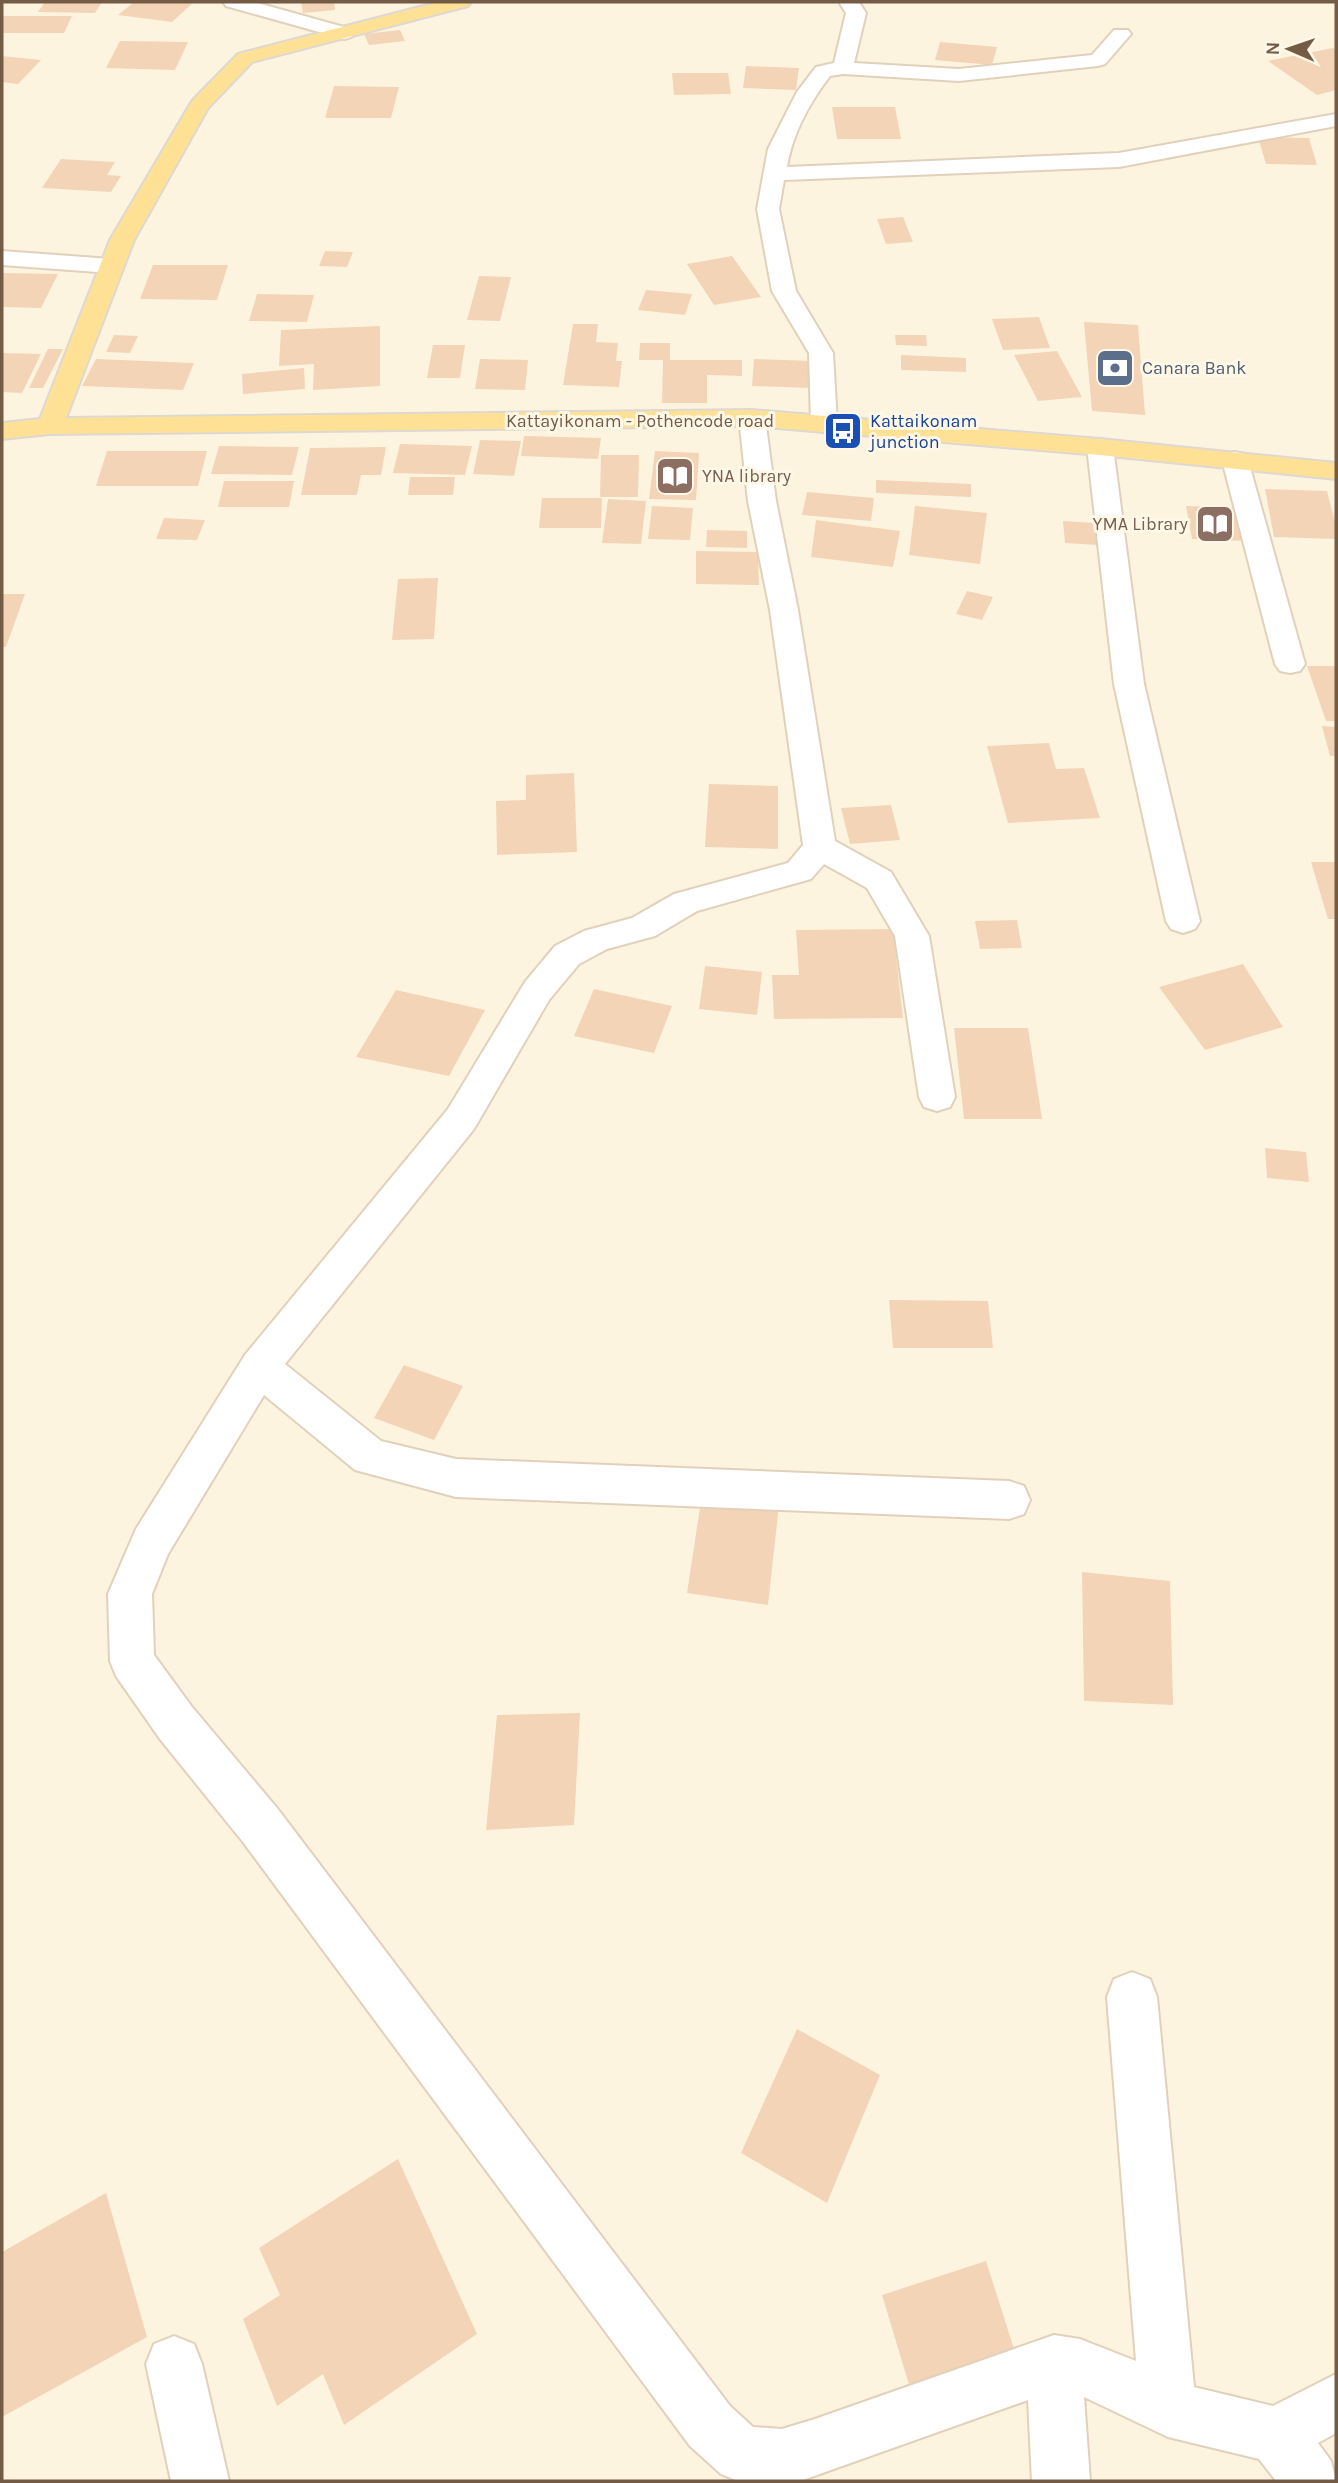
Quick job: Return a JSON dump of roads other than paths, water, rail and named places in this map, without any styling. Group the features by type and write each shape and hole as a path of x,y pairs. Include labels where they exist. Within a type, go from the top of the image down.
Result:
{"main road":[{"path":"50,426 122,240 199,105 245,58 461,2"},
{"name":"Kattayikonam - Pothencode road","path":"2,431 50,426 752,418 1100,447 1276,465"},
{"path":"1276,465 1336,457"},
{"path":"1276,465 1336,471"}],"street":[{"path":"233,2 344,33"},
{"path":"843,68 856,13 849,2"},
{"path":"824,424 821,353 784,291 768,209 779,149 807,92 824,71 843,68 959,75 1098,60 1121,34"},
{"path":"774,174 1119,160 1336,120"},
{"path":"2,258 111,266"},
{"path":"752,418 762,501 784,610 820,847 799,871 685,902 643,927 596,940 567,955 537,991 461,1119 259,1367 151,1543 130,1594 132,1661 176,1723 260,1825 710,2426 741,2454 798,2467 1054,2363 1080,2367 1130,2387 1168,2409 1276,2435 1311,2481"},
{"path":"1100,447 1129,684 1184,921"},
{"path":"1235,460 1290,664"},
{"path":"820,847 878,880 912,936 937,1097"},
{"path":"259,1367 370,1457 456,1478 1009,1500"},
{"path":"1132,1997 1168,2409"},
{"path":"1054,2363 1061,2481"},
{"path":"174,2364 200,2481"},
{"path":"1276,2435 1336,2402"}],"place":[{"name":"Canara Bank","path":"1115,368"},
{"name":"Kattaikonam junction","path":"843,431"},
{"name":"YNA library","path":"675,476"},
{"name":"YMA Library","path":"1215,524"}]}
